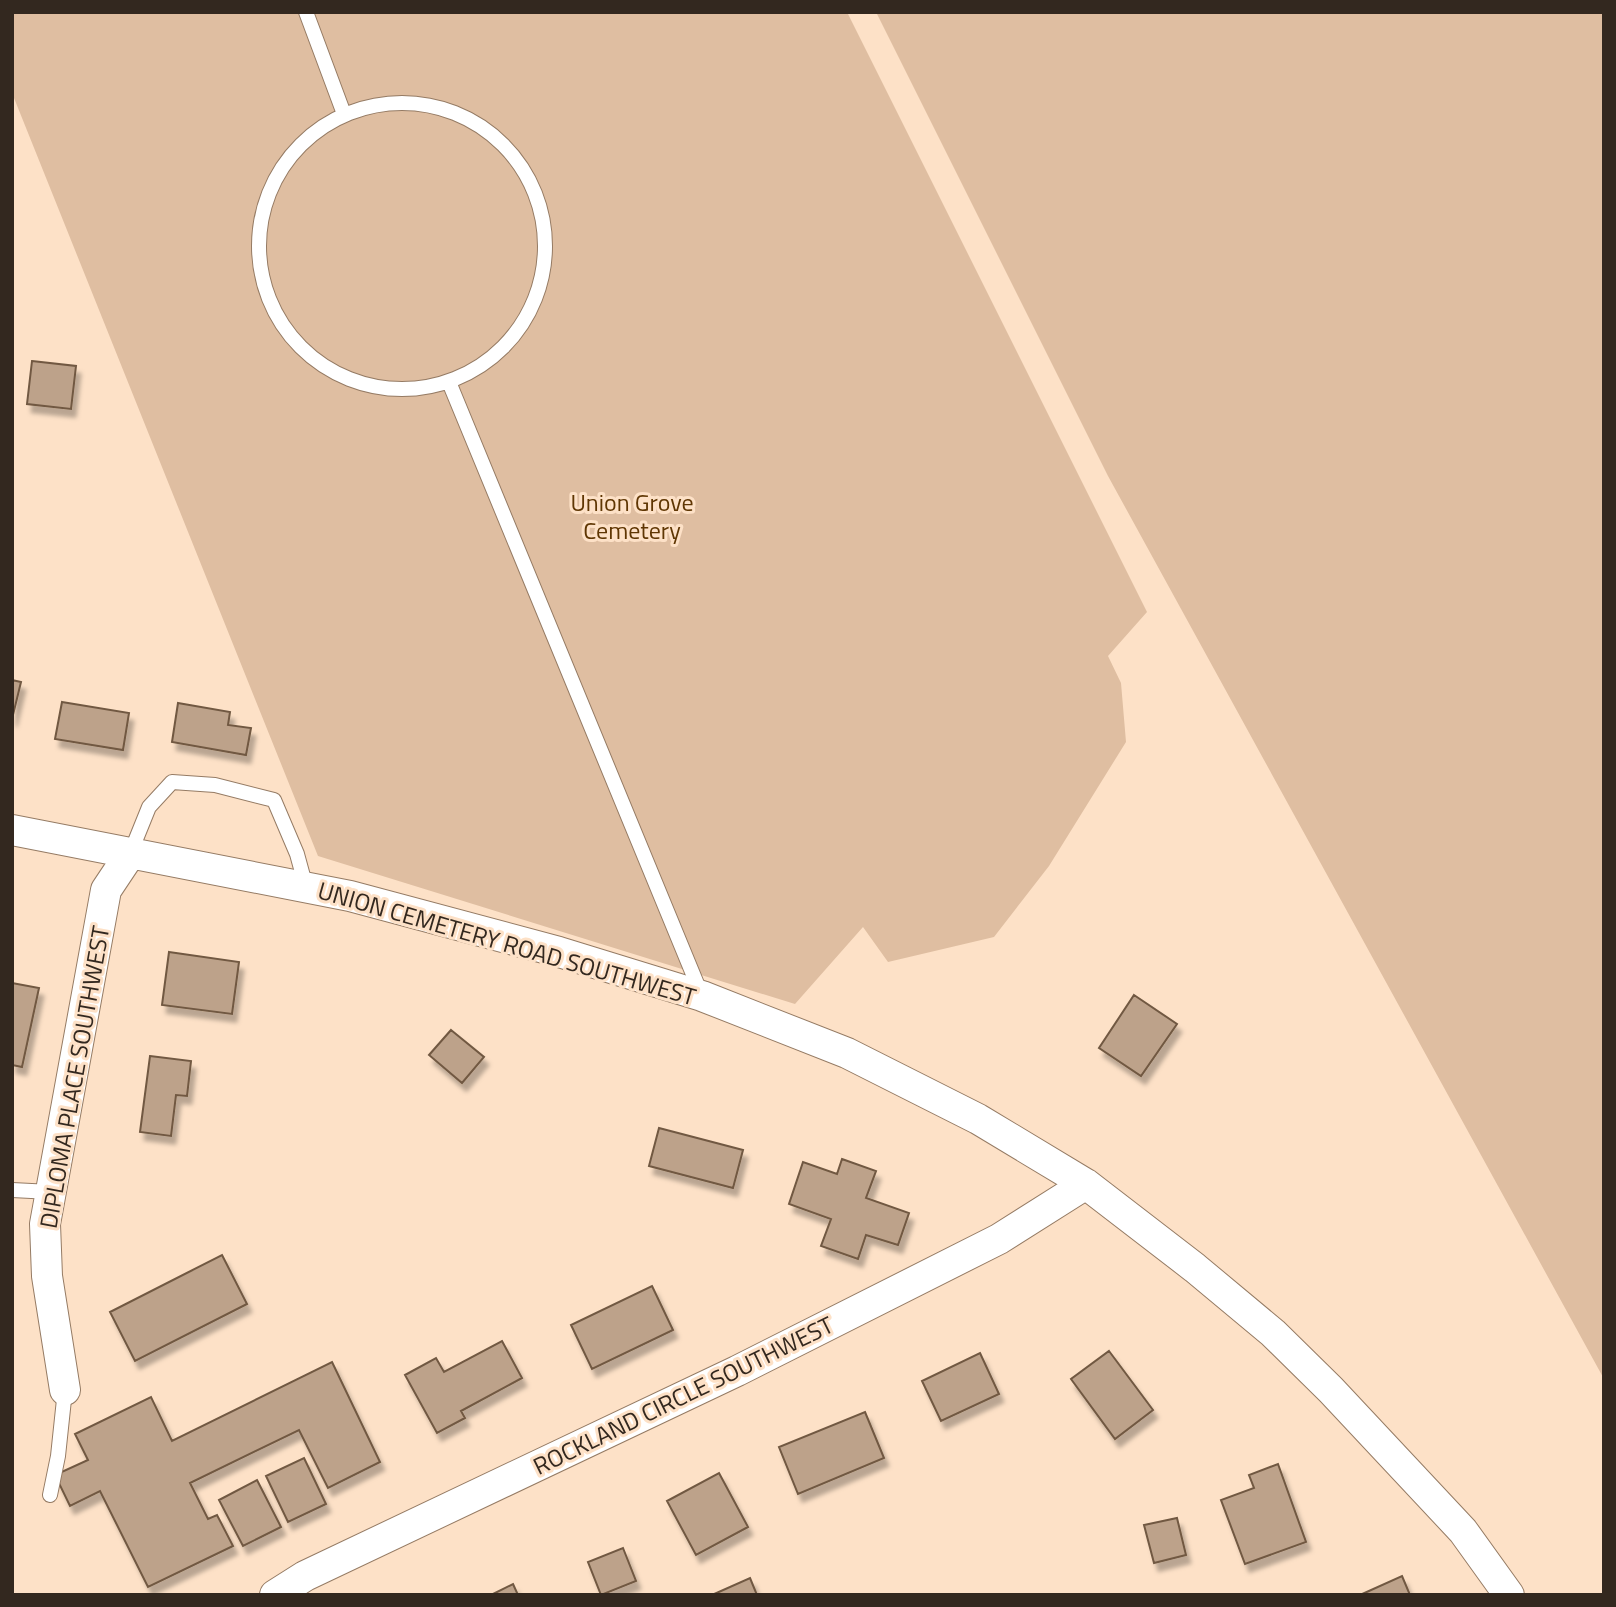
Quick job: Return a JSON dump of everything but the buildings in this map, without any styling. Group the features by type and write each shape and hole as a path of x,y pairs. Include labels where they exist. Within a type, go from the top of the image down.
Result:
{"street":[{"name":"UNION CEMETERY ROAD SOUTHWEST","path":"12,830 350,896 546,948 702,996 847,1053 978,1119 1086,1184 1195,1268 1273,1334 1331,1390 1463,1531 1509,1595"},
{"name":"DIPLOMA PLACE SOUTHWEST","path":"65,1390 47,1276 45,1224 106,890 130,854"},
{"name":"ROCKLAND CIRCLE SOUTHWEST","path":"275,1595 305,1576 725,1377 986,1246 1086,1184"}],"lane":[{"path":"306,12 344,114"},
{"path":"389,103 436,106 479,124 513,154 537,194 546,239 541,285 522,327 490,360 449,382 401,390 352,382 310,358 278,321 260,275 259,227 274,180 303,141 344,114 389,103"},
{"path":"449,382 702,996"},
{"path":"130,854 149,807 172,782 215,786 274,800 297,854 306,887"},
{"path":"12,1190 51,1192"},
{"path":"50,1495 58,1456 65,1390"}],"green space":[{"name":"Union Grove Cemetery","path":"12,12 847,12 1147,612 1108,656 1121,683 1126,742 1049,866 994,937 888,962 863,927 795,1004 318,856 12,93"},
{"path":"876,12 1604,12 1604,1379 1108,476"}]}
